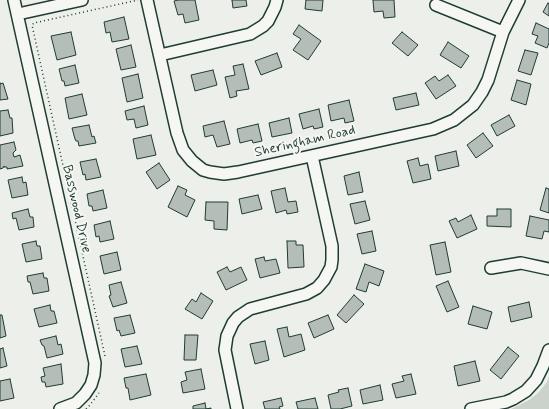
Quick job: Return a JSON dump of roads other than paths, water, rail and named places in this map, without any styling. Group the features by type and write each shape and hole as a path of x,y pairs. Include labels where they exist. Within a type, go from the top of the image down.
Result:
{"street":[{"name":"Basswood Drive","path":"14,0 95,364 91,385 85,394 76,403 60,409"},
{"path":"18,14 82,0"},
{"name":"Sheringham Road","path":"147,0 179,138 187,156 197,166 210,172 224,174 433,129 454,120 473,105 482,92 488,80 503,32 519,0"},
{"path":"160,55 250,34 268,21 275,8 277,0"},
{"path":"436,4 503,32"},
{"path":"236,409 225,350 227,336 233,323 238,317 250,309 306,294 317,288 324,280 331,267 332,246 312,156"},
{"path":"491,268 521,262 549,269"},
{"path":"471,409 506,402 526,391 536,380 549,350"}]}
